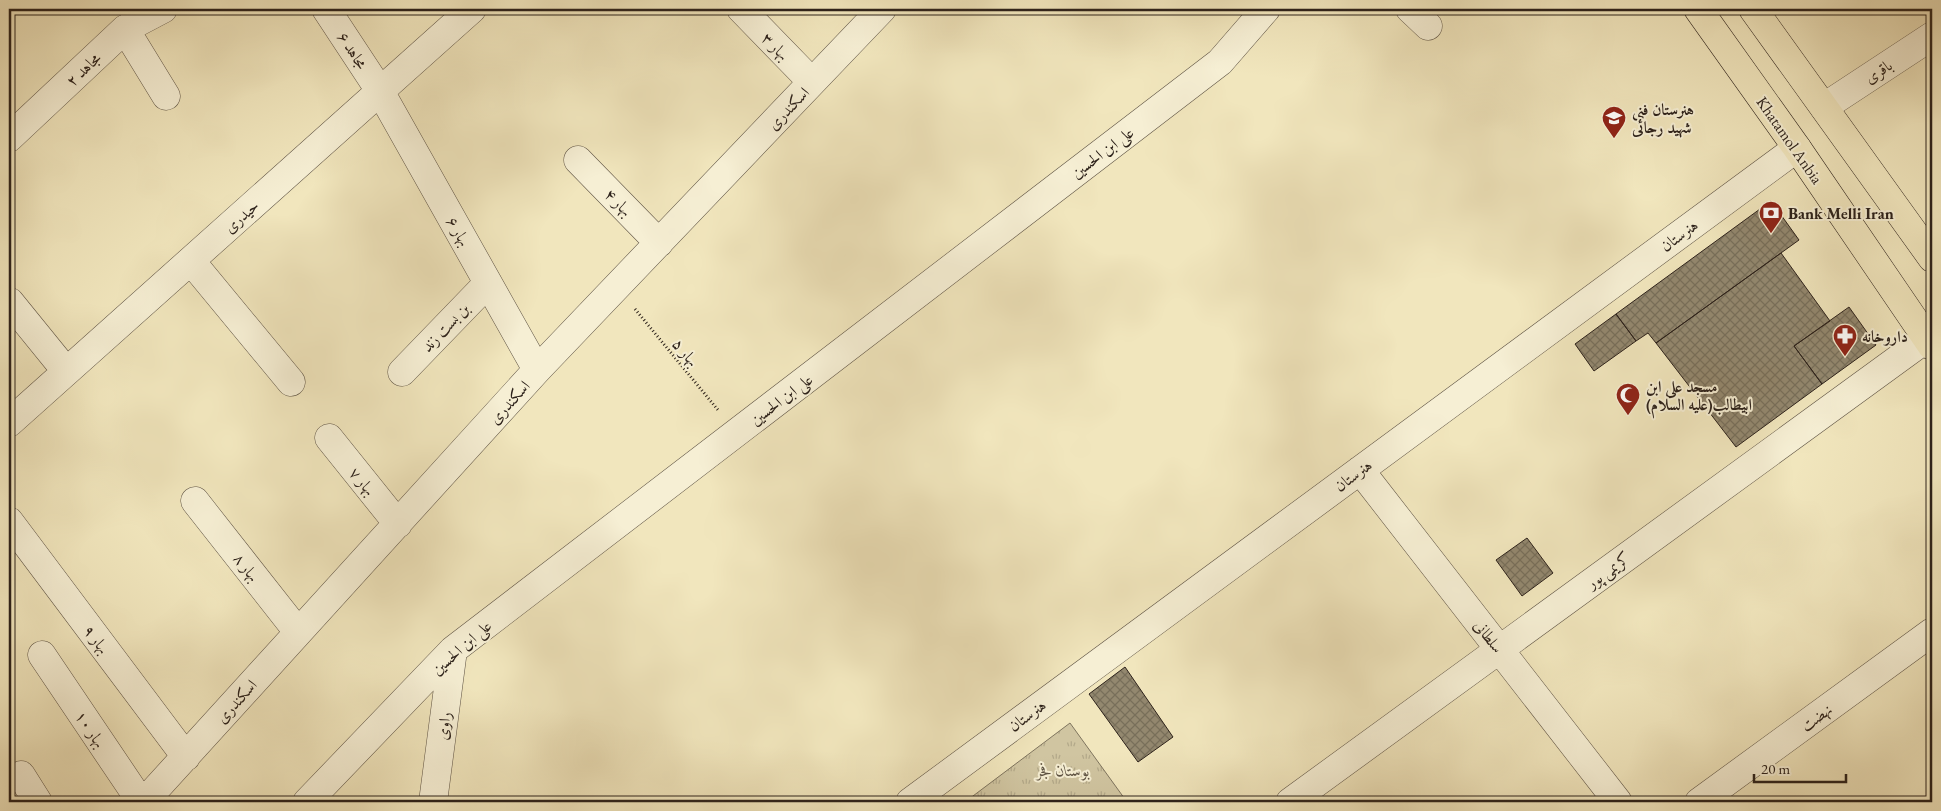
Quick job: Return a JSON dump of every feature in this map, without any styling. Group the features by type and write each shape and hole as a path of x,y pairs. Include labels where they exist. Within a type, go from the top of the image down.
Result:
{"main road":[{"name":"Khatamol Anbia","path":"1698,9 1797,148 1930,342"},
{"path":"1753,9 1932,258"}],"street":[{"name":"مجاهد ۲","path":"9,138 124,29 163,9"},
{"name":"مجاهد ۶","path":"326,9 380,91"},
{"name":"حیدری","path":"9,423 472,9"},
{"name":"بهار ۳","path":"741,9 812,82"},
{"name":"اسکندری","path":"142,802 186,757 537,370 882,9"},
{"name":"علی ابن الحسین","path":"307,802 453,650 1220,62 1266,9"},
{"path":"124,29 166,96"},
{"name":"باقری","path":"1824,107 1932,36"},
{"name":"بهار ۶","path":"380,91 537,370"},
{"name":"هنرستان","path":"910,802 1797,148"},
{"name":"بهار ۴","path":"578,160 658,243"},
{"path":"191,260 291,382"},
{"name":"بن بست زند","path":"402,372 488,283"},
{"path":"10,302 66,372"},
{"name":"کریمی پور","path":"1290,802 1930,342"},
{"name":"بهار ۷","path":"329,438 398,524"},
{"name":"سلطانی","path":"1360,470 1618,802"},
{"name":"بهار ۸","path":"195,501 298,632"},
{"name":"بهار ۹","path":"9,522 186,757"},
{"name":"نهضت","path":"1699,802 1932,632"},
{"name":"راوی","path":"433,802 453,650"},
{"name":"بهار ۱۰","path":"42,655 142,802"},
{"path":"20,775 38,802"}],"path":[{"name":"بهار ۵","path":"617,287 737,433"}],"green space":[{"name":"بوستان فجر","path":"1070,723 1127,802 965,802"}],"building":[{"path":"1771,201 1799,240 1656,343 1648,333 1636,341 1616,314"},
{"path":"1781,253 1830,321 1794,346 1822,384 1736,447 1656,343"},
{"path":"1849,307 1876,345 1822,384 1794,346"},
{"path":"1616,314 1636,341 1594,371 1575,344"},
{"path":"1527,538 1553,573 1522,596 1496,560"},
{"path":"1125,667 1173,737 1138,762 1089,694"}],"place":[{"name":"هنرستان فنی شهید رجائی","path":"1614,139"},
{"name":"Bank Melli Iran","path":"1771,234"},
{"name":"داروخانه","path":"1845,357"},
{"name":"مسجد علی ابن ابیطالب(علیه السلام)","path":"1628,416"}]}
